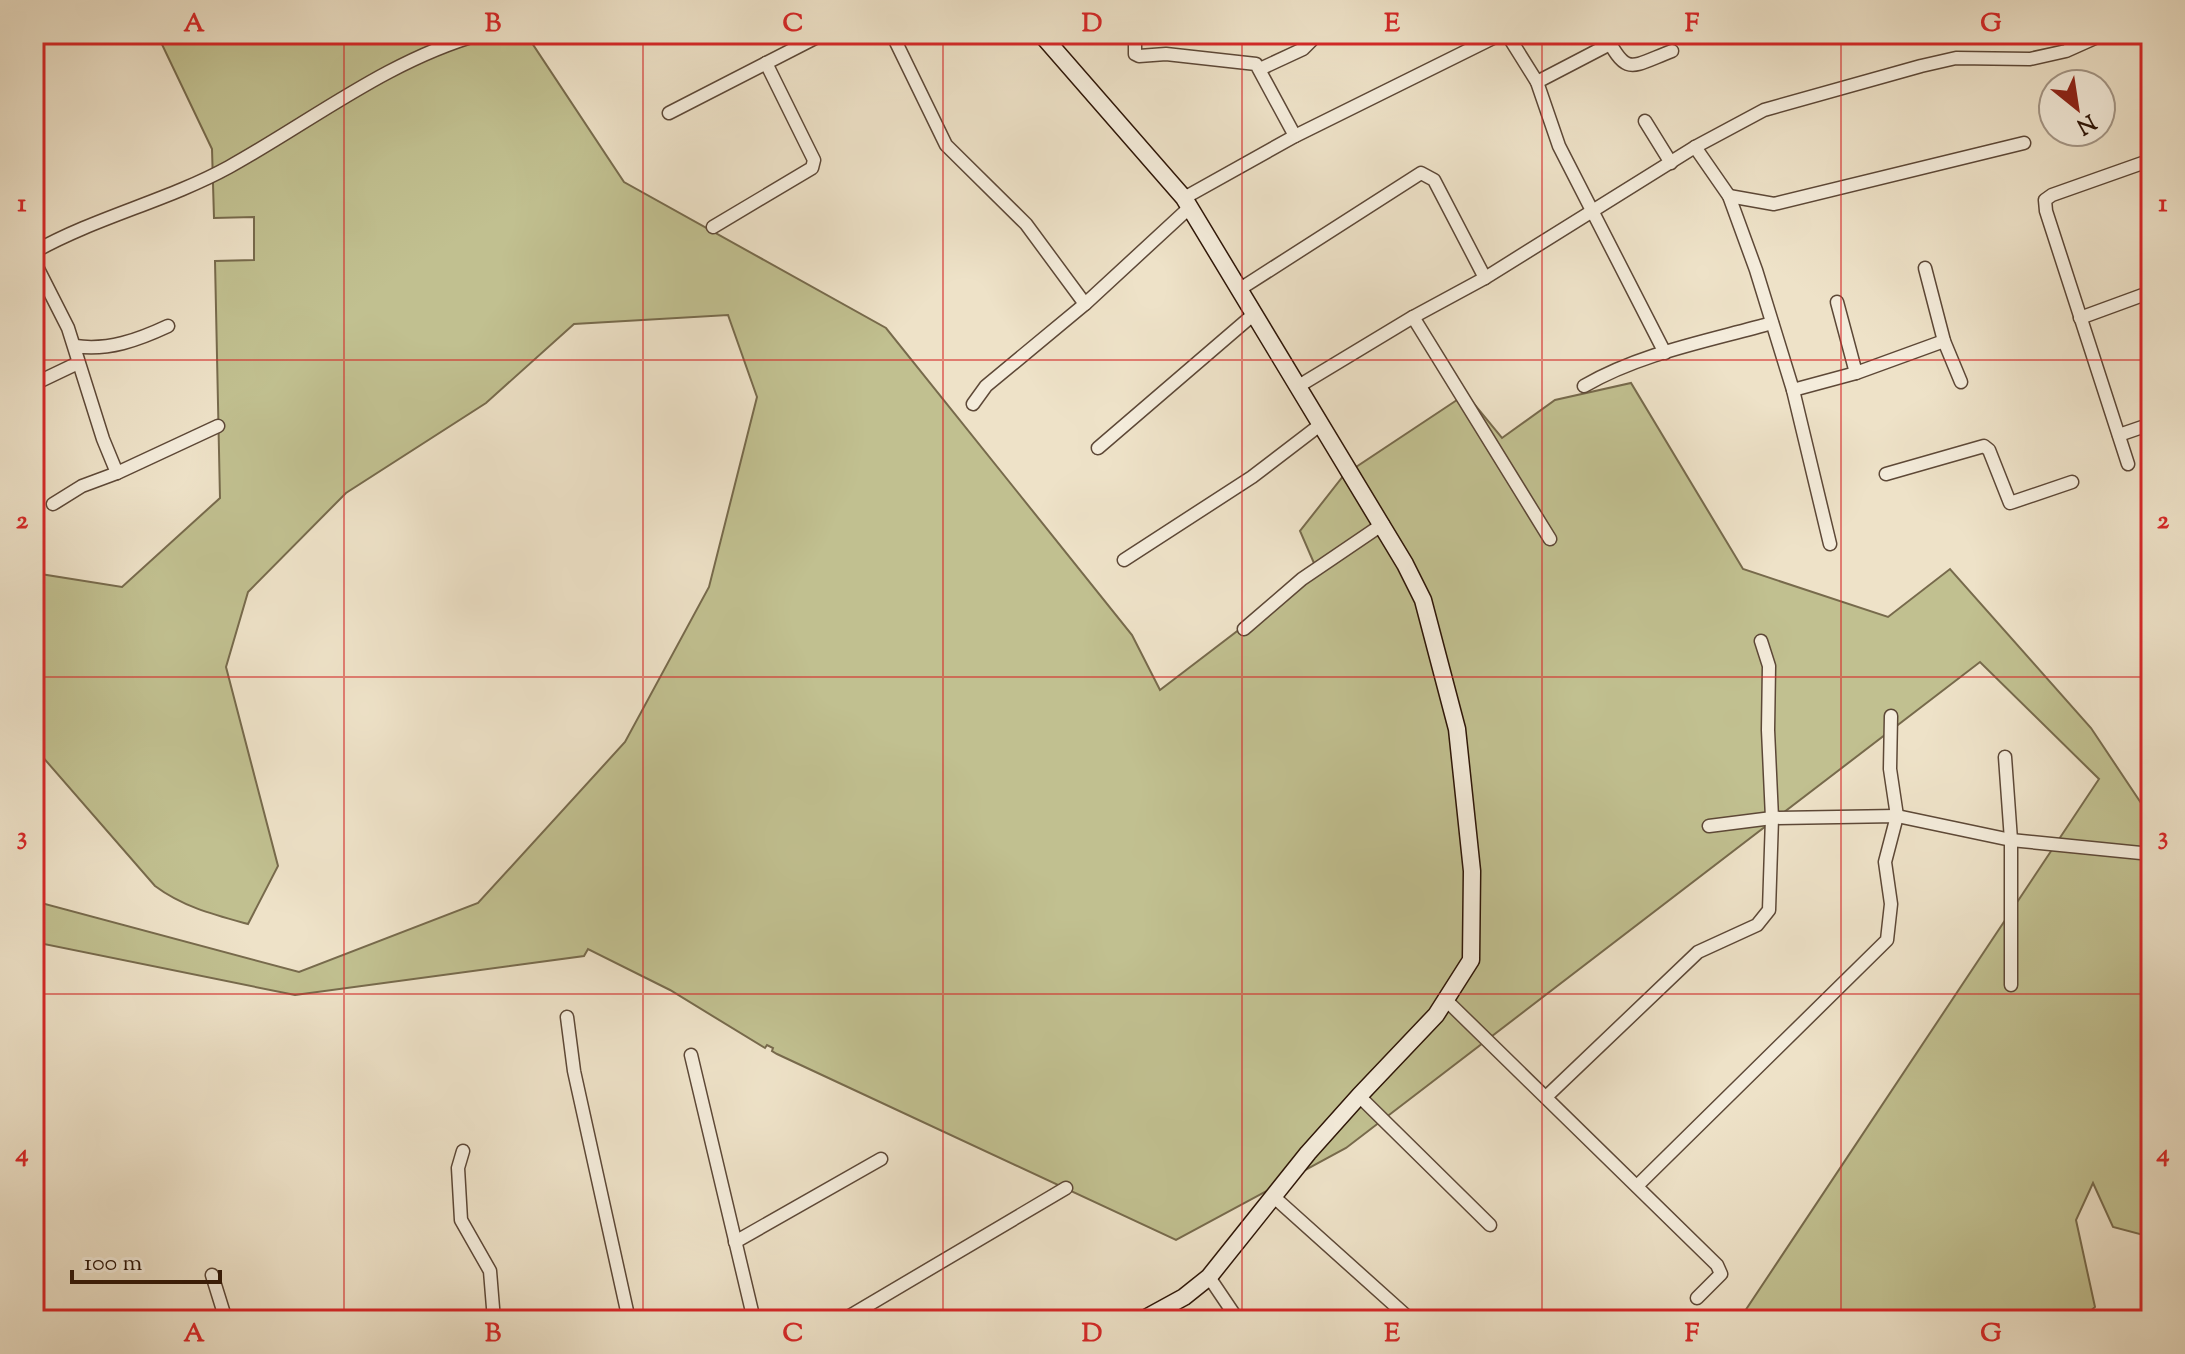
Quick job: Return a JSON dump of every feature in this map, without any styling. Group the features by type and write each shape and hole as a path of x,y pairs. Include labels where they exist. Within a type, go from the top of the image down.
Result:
{"street":[{"path":"34,252 96,222 203,181 384,73 453,42 481,34"},
{"path":"669,113 823,34"},
{"path":"892,34 946,145 1026,224 1085,304"},
{"path":"1041,34 1186,203 1383,524 1423,600 1457,729 1472,871 1471,960 1447,1001 1308,1153 1209,1277 1184,1297 1142,1320"},
{"path":"1135,34 1135,54 1139,56 1166,54 1256,64 1295,136"},
{"path":"1260,69 1303,49 1318,34"},
{"path":"973,404 986,386 1085,304 1186,203 1295,136 1501,34"},
{"path":"1507,34 1537,82 1559,146 1665,353"},
{"path":"1297,387 1485,278 1695,147 1764,110 1956,58 2030,59 2066,51 2104,34"},
{"path":"1537,82 1608,39 1624,64 1636,65 1672,51"},
{"path":"713,227 812,168 814,160 766,63"},
{"path":"1645,121 1671,163"},
{"path":"1729,196 1774,204 2024,143"},
{"path":"1695,147 1729,196 1756,270 1793,390 1830,544"},
{"path":"2128,464 2045,200 2151,160"},
{"path":"1240,289 1421,173 1434,180 1485,278"},
{"path":"34,261 58,305 75,346 78,363 117,473"},
{"path":"1925,268 1944,341 1961,382"},
{"path":"2080,318 2151,292"},
{"path":"1837,302 1856,373"},
{"path":"1098,448 1254,314"},
{"path":"1413,317 1550,539"},
{"path":"1584,386 1640,359 1772,323"},
{"path":"75,346 92,349 137,340 168,326"},
{"path":"1793,390 1856,373 1944,341"},
{"path":"34,384 78,363"},
{"path":"2119,435 2151,424"},
{"path":"1124,560 1252,477 1320,425"},
{"path":"53,504 82,486 218,426"},
{"path":"1886,474 1984,446 1989,450 2010,503 2072,482"},
{"path":"1244,629 1302,579 1383,524"},
{"path":"1546,1097 1698,952 1750,929 1769,910 1772,818 1769,666 1761,641"},
{"path":"1637,1186 1887,940 1891,904 1885,862 1897,816 1890,769 1891,716"},
{"path":"2005,757 2011,840 2011,985"},
{"path":"1709,826 1772,818 1897,816 2011,840 2151,854"},
{"path":"1447,1001 1721,1269 1721,1274 1697,1298"},
{"path":"567,1017 574,1071 629,1320"},
{"path":"691,1055 754,1320"},
{"path":"1359,1096 1490,1225"},
{"path":"463,1151 458,1168 461,1220 490,1271 494,1320"},
{"path":"735,1242 881,1159"},
{"path":"843,1320 1066,1188"},
{"path":"1274,1197 1411,1320"},
{"path":"212,1275 226,1320"},
{"path":"1209,1277 1238,1320"}],"shaded area":[{"path":"157,34 529,34 528,37 624,182 886,328 1132,635 1160,690 1317,570 1300,531 1344,475 1466,394 1502,438 1555,400 1631,383 1743,569 1888,617 1950,569 2091,728 2151,818 2151,1237 2113,1227 2093,1183 2076,1220 2095,1307 2080,1320 1739,1320 2099,779 1980,662 1346,1148 1176,1240 777,1054 772,1051 773,1048 767,1045 765,1048 670,990 588,949 584,956 295,995 34,942 34,901 299,972 478,903 625,742 709,587 757,397 728,315 574,324 486,403 346,493 248,592 226,667 278,866 248,924 177,900 155,886 34,747 34,573 122,587 220,498 215,261 254,260 254,217 214,218 212,149"}]}
